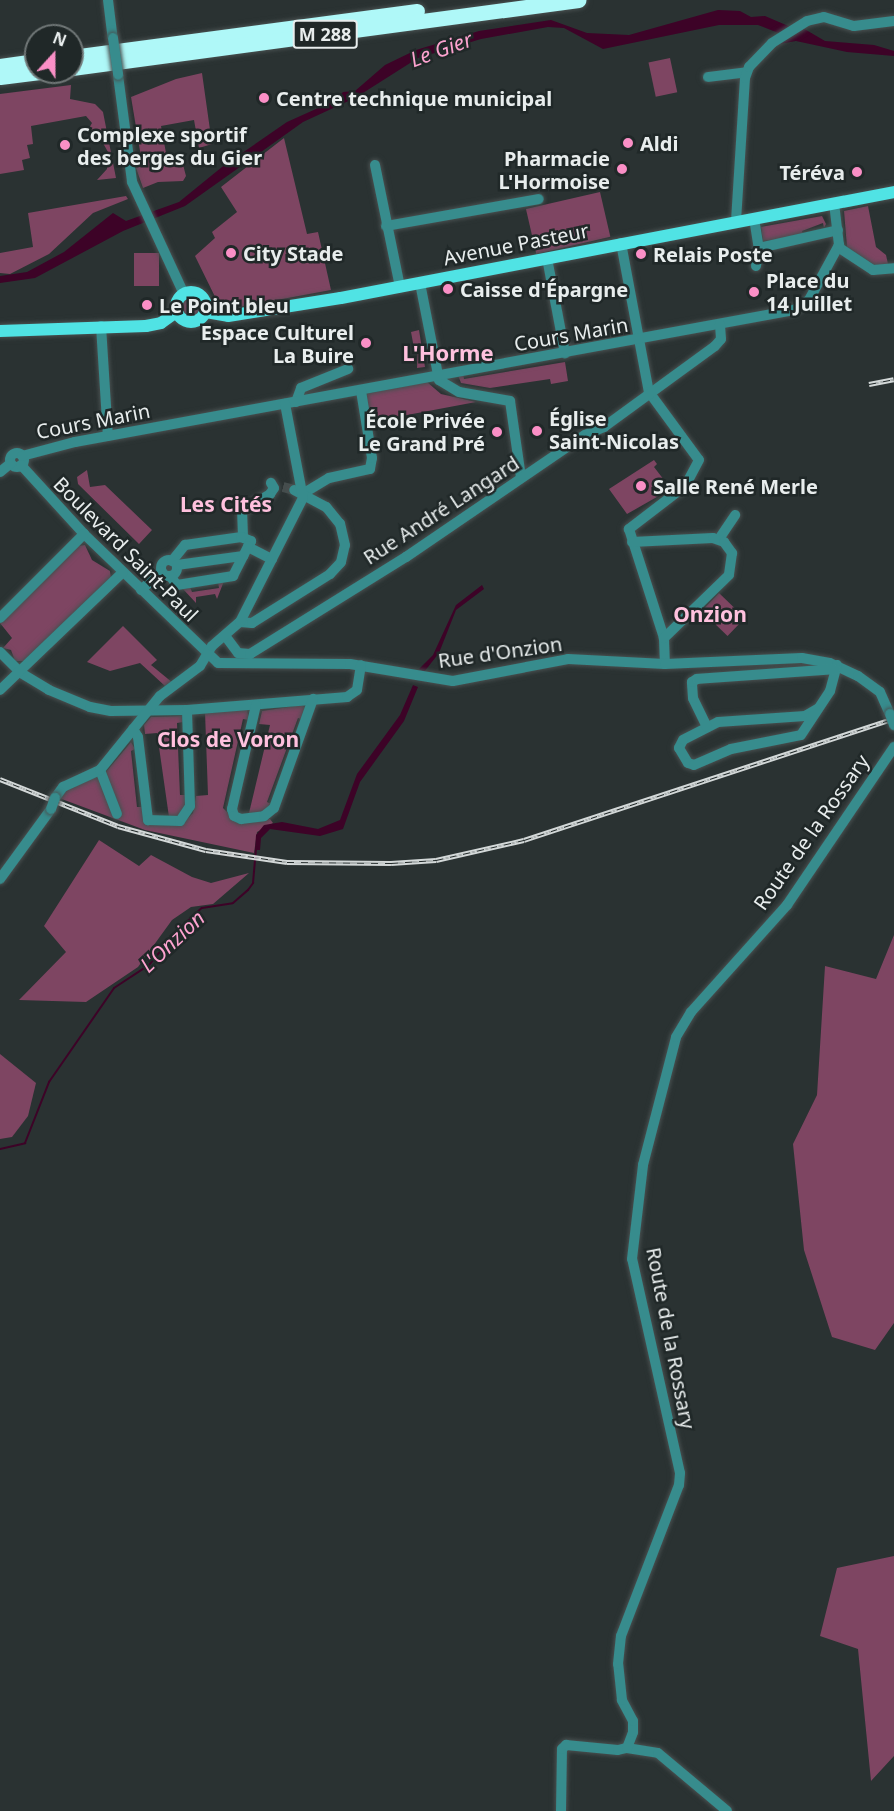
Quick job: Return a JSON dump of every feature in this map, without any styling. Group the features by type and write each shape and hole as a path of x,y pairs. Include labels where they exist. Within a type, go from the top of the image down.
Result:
{"highway":[{"name":"M 288","path":"84,55 500,0"},
{"name":"M 288","path":"84,66 578,0"},
{"path":"0,66 24,63"},
{"path":"0,77 24,74"}],"main road":[{"name":"Avenue Pasteur","path":"206,312 228,316 400,287 894,192"},
{"path":"184,294 200,295 206,312 199,320 190,323 176,312 176,303 184,294"},
{"path":"0,331 153,325 176,312"}],"street":[{"path":"108,0 130,177 184,294"},
{"path":"736,221 746,72 772,43 798,24 824,17 854,26 894,21"},
{"path":"708,77 746,72"},
{"path":"375,165 400,287"},
{"path":"386,226 539,199"},
{"path":"834,203 838,247 873,270 894,268"},
{"path":"754,218 759,248 756,266"},
{"path":"759,248 838,230"},
{"path":"621,243 649,392 699,463 685,486 632,523 632,542 664,638 665,664"},
{"name":"Cours Marin","path":"13,460 36,449 639,340 800,308 838,247"},
{"path":"547,258 565,353"},
{"path":"420,283 438,376 442,384 459,392 510,401 521,477"},
{"name":"Rue André Langard","path":"226,637 238,653 250,654 406,557 521,477 604,427 714,346 721,339 720,324"},
{"path":"101,326 108,436"},
{"path":"0,879 51,809 63,788 100,771 149,710 207,656 212,646 226,637 240,622 274,556 299,492 291,403 301,388 348,369"},
{"path":"299,492 329,478 370,468 372,458 361,391"},
{"path":"0,472 13,460"},
{"name":"Boulevard Saint-Paul","path":"13,460 207,656"},
{"path":"246,545 215,557 163,563 166,574 177,585 233,576 246,545 242,511 270,494 276,485"},
{"path":"240,622 252,623 330,574 341,562 345,545 340,524 326,507 299,492"},
{"path":"719,539 735,515"},
{"path":"0,618 84,534"},
{"path":"632,542 719,539 732,553 729,575 664,638"},
{"path":"174,563 185,545 212,541 246,545 274,556"},
{"path":"212,541 215,557"},
{"path":"0,690 21,673 123,572"},
{"path":"141,590 166,574"},
{"path":"0,652 21,673 49,690 90,707 149,710 188,710 256,705 351,695 359,685 361,665"},
{"name":"Rue d'Onzion","path":"207,656 224,664 361,665 424,679 458,681 568,659 665,664 788,658 837,667 888,694 890,714 894,725"},
{"path":"707,727 693,698 692,682 697,679 837,667 830,691 801,735 730,749 691,765 679,748 680,742 707,727 724,721 805,716 817,710"},
{"path":"256,705 232,809 234,816 241,819 264,816 274,808 313,699"},
{"path":"133,729 138,737 148,820 180,821 190,806 188,710"},
{"name":"Route de la Rossary","path":"622,1749 633,1720 622,1700 618,1664 621,1636 679,1485 680,1473 632,1259 642,1165 656,1102 676,1037 691,1012 786,905 894,747"},
{"path":"100,771 117,814"},
{"path":"561,1811 562,1749 566,1745 658,1753 727,1811"}],"shaded area":[{"path":"670,58 677,92 656,97 648,63"},
{"path":"202,73 212,144 199,148 194,120 161,126 166,153 153,156 153,159 168,157 170,163 182,161 186,176 183,181 158,182 143,188 136,168 136,157 141,157 131,97 176,79"},
{"path":"71,85 70,99 95,104 103,112 116,178 97,180 107,169 108,152 99,136 88,130 92,123 86,116 31,126 33,144 27,145 30,158 22,160 24,170 0,174 0,94"},
{"path":"284,138 307,234 318,232 331,290 233,308 220,307 195,256 215,238 212,232 237,212 221,187"},
{"path":"600,192 610,237 536,254 526,209"},
{"path":"126,196 128,199 93,213 49,254 10,274 0,273 0,253 33,247 28,213"},
{"path":"868,206 876,247 886,255 888,264 876,266 847,247 844,211"},
{"path":"822,216 826,224 824,228 823,223 802,231 804,236 763,241 761,227"},
{"path":"134,253 159,253 159,286 134,286"},
{"path":"191,297 198,300 201,307 198,314 191,317 184,314 181,307 184,300"},
{"path":"419,330 425,367 417,368 418,348 414,348 411,332"},
{"path":"565,362 568,381 551,384 550,379 490,388 461,383 458,375 463,374 464,379"},
{"path":"427,382 441,394 476,402 370,422 365,394"},
{"name":"Salle René Merle","path":"654,460 657,464 654,467 671,489 627,514 609,489"},
{"path":"87,470 90,487 105,485 152,530 139,544 78,484 77,477"},
{"path":"85,545 92,560 110,571 111,578 28,661 15,661 11,650 3,648 12,638 0,623 78,546"},
{"path":"224,581 217,599 215,594 196,597 196,603 183,589 190,587 192,592 219,588 218,582"},
{"path":"719,593 745,618 728,636 702,611"},
{"path":"123,626 157,660 151,665 173,683 165,686 140,663 110,671 87,662"},
{"path":"302,705 306,709 304,720 298,718 267,802 273,805 260,814 249,813 270,725 259,724 262,711"},
{"path":"247,709 249,720 243,719 223,808 239,824 270,819 273,823 257,832 254,853 145,830 59,798 65,790 106,772 131,742 135,749 131,751 137,807 143,807 148,825 182,824 193,813 196,796 208,795 205,712"},
{"path":"183,716 183,722 177,723 180,795 186,795 186,808 178,816 169,817 157,733 145,734 144,725 151,717"},
{"path":"99,840 139,866 151,855 192,877 211,883 249,873 213,904 191,907 172,920 138,967 86,1002 19,1000 66,952 44,926"},
{"path":"894,935 894,1323 875,1350 832,1337 804,1250 793,1144 817,1095 825,966 876,979"},
{"path":"0,1054 36,1083 28,1116 12,1137 0,1139"},
{"path":"894,1556 894,1756 871,1781 858,1649 820,1636 837,1568"}],"water":[{"name":"Le Gier","path":"718,10 740,11 751,17 765,16 793,28 781,34 758,25 719,25 603,49 564,28 548,27 481,39 418,58 355,98 303,122 185,206 123,231 35,278 0,283 0,276 27,272 64,252 113,213 126,221 179,202 222,167 287,122 336,100 343,92 355,91 385,65 416,50 479,31 551,20 587,33 629,35"},
{"path":"801,27 825,41 874,45 894,51 894,56 847,52 796,41 774,45"},
{"path":"482,585 484,589 456,610 439,653 424,672 419,669 433,655 456,605"},
{"path":"413,685 418,687 404,721 360,782 343,829 320,836 270,829 261,838 260,850 255,850 256,835 264,825 282,822 318,829 340,820 357,774 400,715"}],"waterway":[{"name":"L'Onzion","path":"0,1149 25,1143 49,1082 114,988 149,965 177,931 202,908 233,903 248,890 253,883 256,847"}],"tunnel":[{"path":"283,487 294,490"}],"railway":[{"path":"869,384 894,379"},
{"path":"0,779 118,826 206,850 287,862 391,863 436,860 524,840 894,718"}],"place":[{"name":"Centre technique municipal","path":"264,98"},
{"name":"Aldi","path":"628,143"},
{"name":"Complexe sportif des berges du Gier","path":"65,145"},
{"name":"Pharmacie L'Hormoise","path":"622,169"},
{"name":"Téréva","path":"857,172"},
{"name":"City Stade","path":"231,253"},
{"name":"Relais Poste","path":"641,254"},
{"name":"Caisse d'Épargne","path":"448,289"},
{"name":"Place du 14 Juillet","path":"754,292"},
{"name":"Le Point bleu","path":"147,305"},
{"name":"Espace Culturel La Buire","path":"366,343"},
{"name":"Église Saint-Nicolas","path":"537,431"},
{"name":"École Privée Le Grand Pré","path":"497,432"},
{"name":"Salle René Merle","path":"641,486"}],"district":[{"name":"L'Horme","path":"448,353"},
{"name":"Les Cités","path":"226,504"},
{"name":"Onzion","path":"710,614"},
{"name":"Clos de Voron","path":"228,739"}]}
